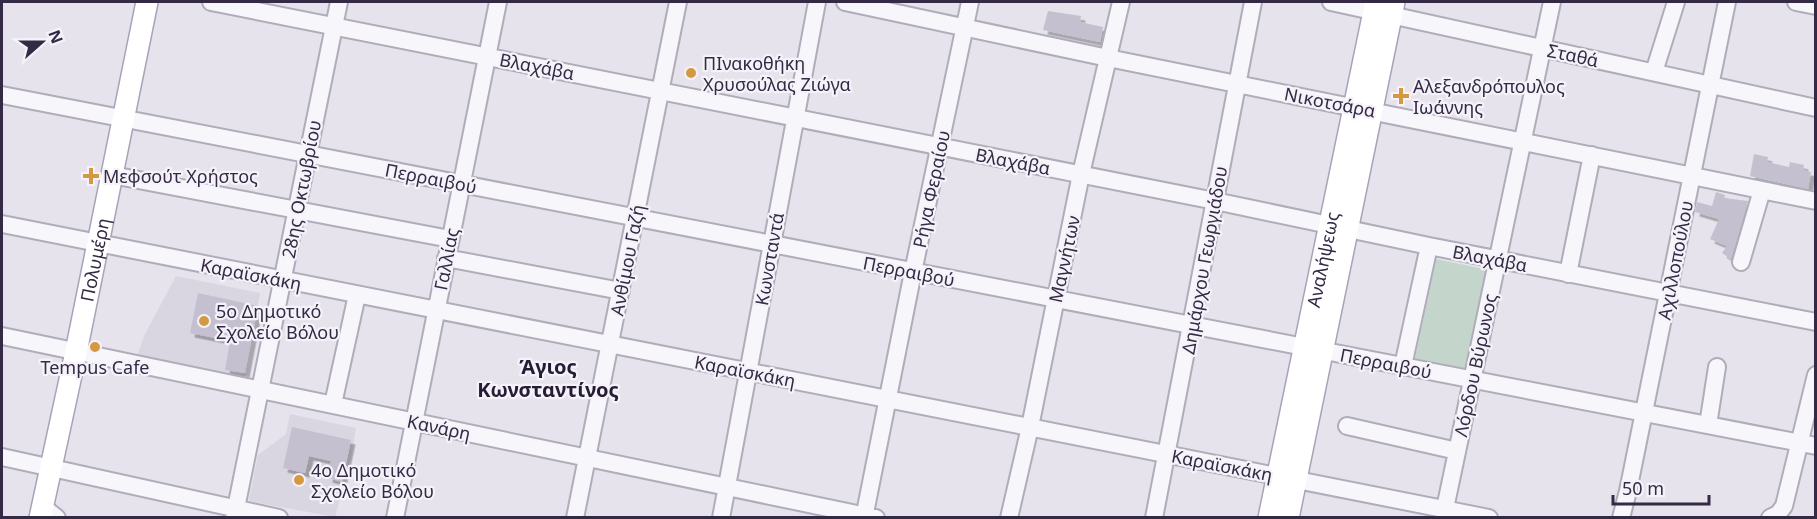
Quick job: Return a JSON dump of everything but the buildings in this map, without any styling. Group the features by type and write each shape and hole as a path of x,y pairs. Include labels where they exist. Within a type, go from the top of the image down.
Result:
{"main road":[{"name":"Πολυμέρη","path":"46,514 50,467 76,352 147,2"},
{"name":"Αναλήψεως","path":"1269,518 1287,478 1384,7"},
{"name":"Αναλήψεως","path":"1287,478 1288,518"}],"street":[{"name":"Βλαχάβα","path":"211,2 1815,322"},
{"name":"28ης Οκτωβρίου","path":"235,513 339,2"},
{"name":"Γαλλίας","path":"395,518 498,2"},
{"name":"Ανθίμου Γαζή","path":"575,518 678,2"},
{"name":"Κωνσταντά","path":"721,518 817,2"},
{"name":"Νικοτσάρα","path":"845,2 1108,58 1815,201"},
{"name":"Ρήγα Φεραίου","path":"868,517 913,272 970,2"},
{"name":"Μαγνήτων","path":"1010,518 1081,174 1121,2"},
{"name":"Δημάρχου Γεωργιάδου","path":"1154,518 1253,2"},
{"name":"Σταθά","path":"1331,2 1384,7 1541,48 1815,108"},
{"name":"Λόρδου Βύρωνος","path":"1443,513 1552,2"},
{"path":"1654,72 1676,2"},
{"name":"Αχιλλοπούλου","path":"1622,518 1727,2"},
{"path":"1796,2 1815,6"},
{"name":"Περραιβού","path":"2,95 1808,444"},
{"path":"1568,274 1592,155"},
{"path":"112,175 450,239"},
{"path":"1741,262 1762,190"},
{"name":"Καραϊσκάκη","path":"2,224 1287,478 1443,513 1489,518"},
{"path":"1403,366 1428,246"},
{"path":"446,258 621,291"},
{"path":"333,404 357,295"},
{"name":"Κανάρη","path":"2,336 868,517"},
{"path":"1708,425 1718,367"},
{"path":"1775,514 1808,444 1815,375"},
{"path":"1347,426 1457,451"},
{"path":"2,457 235,513 279,518"}],"shaded area":[{"name":"5ο Δημοτικό Σχολείο Βόλου","path":"176,276 260,293 245,377 137,357 144,336"},
{"name":"4ο Δημοτικό Σχολείο Βόλου","path":"290,414 356,428 351,458 335,517 249,501 258,455 286,434"}],"green space":[{"path":"1436,259 1489,270 1466,374 1414,363"}],"place":[{"name":"ΠΙνακοθήκη Χρυσούλας Ζιώγα","path":"691,73"},
{"name":"Αλεξανδρόπουλος Ιωάννης","path":"1401,96"},
{"name":"Μεφσούτ Χρήστος","path":"91,176"},
{"name":"5ο Δημοτικό Σχολείο Βόλου","path":"204,321"},
{"name":"Tempus Cafe","path":"95,347"},
{"name":"4ο Δημοτικό Σχολείο Βόλου","path":"299,480"}],"district":[{"name":"Άγιος Κωνσταντίνος","path":"548,378"}]}
